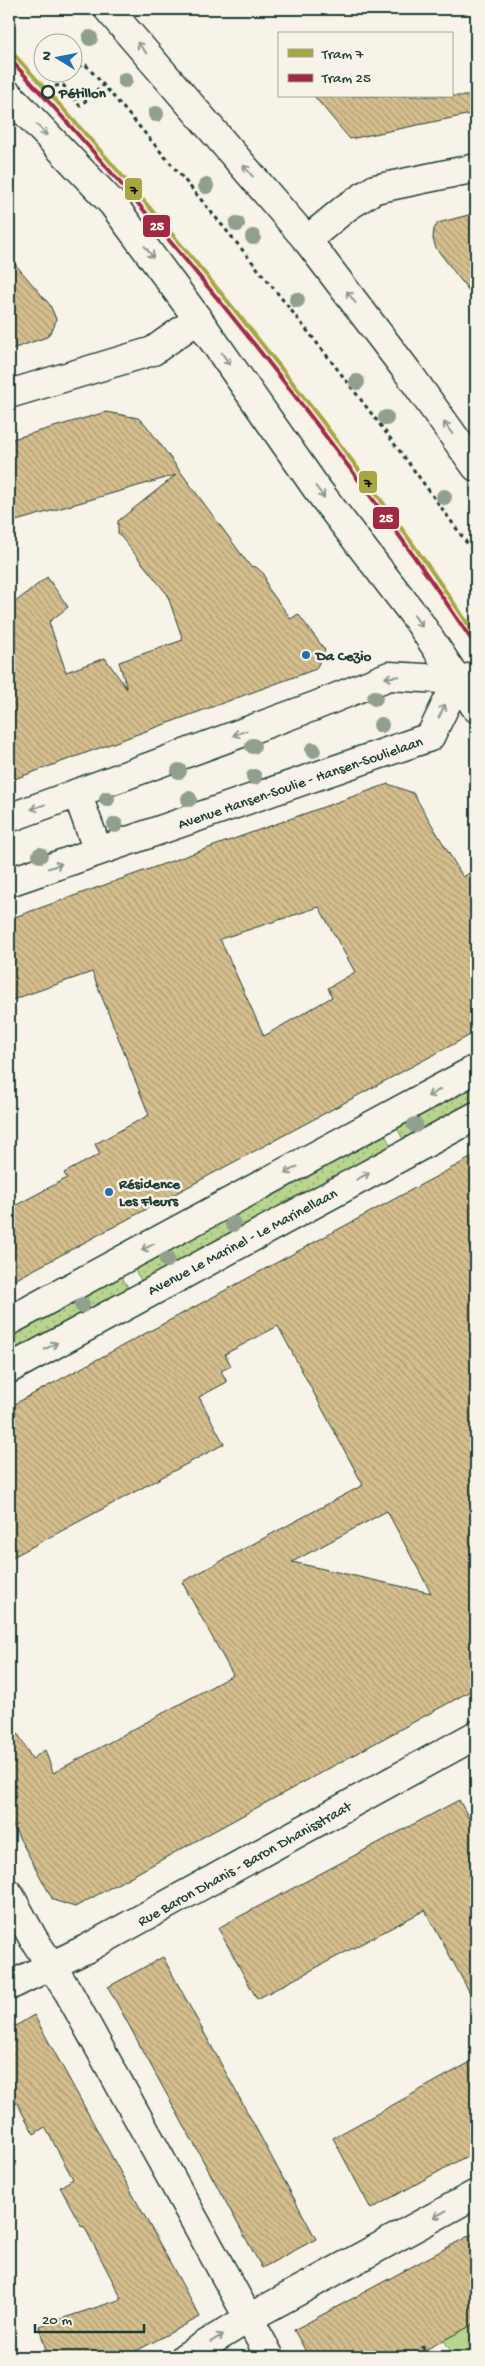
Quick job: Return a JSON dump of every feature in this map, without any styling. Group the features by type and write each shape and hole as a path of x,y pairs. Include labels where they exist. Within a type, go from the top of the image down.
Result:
{"street":[{"path":"108,9 307,240 407,370 476,467"},
{"path":"9,95 112,203 198,319 317,489 417,619 467,678 476,708"},
{"path":"307,240 347,207 375,189 476,168"},
{"path":"9,394 153,351 198,319"},
{"path":"9,818 315,706 390,676 467,678"},
{"name":"Avenue Hansen-Soulie - Hansen-Soulielaan","path":"9,882 430,737 467,678"},
{"path":"76,793 98,851"},
{"path":"9,1321 476,1069"},
{"name":"Avenue Le Marinel - Le Marinellaan","path":"9,1369 476,1116"},
{"name":"Rue Baron Dhanis - Baron Dhanisstraat","path":"9,1986 86,1949 475,1738"},
{"path":"9,1894 33,1938 52,1966 270,2357"},
{"path":"185,2357 249,2318 476,2194"}],"path":[{"path":"82,66 86,65 273,286 350,384 476,556"},
{"path":"55,86 63,86 80,106 103,85"},
{"path":"422,2346 430,2357"}],"green space":[{"path":"476,1082 476,1103 404,1141 396,1126"},
{"path":"384,1133 392,1148 142,1282 133,1267"},
{"path":"120,1274 129,1289 9,1356 9,1334"},
{"path":"476,2323 476,2357 454,2357 444,2340"}],"building":[{"path":"452,96 476,96 476,113 350,139 316,98 452,98"},
{"path":"476,213 476,300 436,248 433,239 434,229 438,223"},
{"path":"9,257 50,305 56,319 54,327 47,337 9,350"},
{"path":"106,412 138,418 146,425 250,566 256,567 264,574 268,588 291,619 298,614 325,650 316,669 9,781 9,607 47,577 68,607 49,622 66,672 105,658 127,689 119,662 183,640 167,594 118,533 118,521 176,475 9,523 9,440"},
{"path":"388,784 413,793 463,877 476,869 476,1032 9,1283 9,1209 67,1178 64,1173 100,1154 95,1144 149,1115 92,972 9,1001 9,919","holes":["319,907 355,972 328,988 332,997 264,1036 220,939"]},
{"path":"476,1155 476,1688 75,1907 53,1900 9,1819 9,1718 32,1759 45,1750 53,1773 233,1675 182,1582 363,1485 278,1326 225,1354 231,1366 221,1371 227,1382 199,1397 224,1444 9,1559 9,1407","holes":["387,1511 431,1593 292,1562"]},
{"path":"459,1800 476,1831 476,2004 425,1910 257,1999 218,1928"},
{"path":"163,1957 316,2239 262,2268 108,1987"},
{"path":"34,2015 200,2317 125,2357 48,2357 39,2326 122,2299 84,2226 82,2227 60,2187 73,2179 45,2127 34,2134 9,2089 9,2030"},
{"path":"476,2059 476,2151 371,2209 333,2138"},
{"path":"476,2232 476,2323 412,2357 309,2357 294,2330"}],"tram line":[{"name":"7","path":"9,49 134,189 254,334 368,482 476,636"},
{"name":"25","path":"9,58 132,197 251,340 364,487 471,639"}],"place":[{"name":"Pétillon","path":"48,92"},
{"name":"Da Cezio","path":"306,655"},
{"name":"Résidence Les Fleurs","path":"109,1192"}]}
